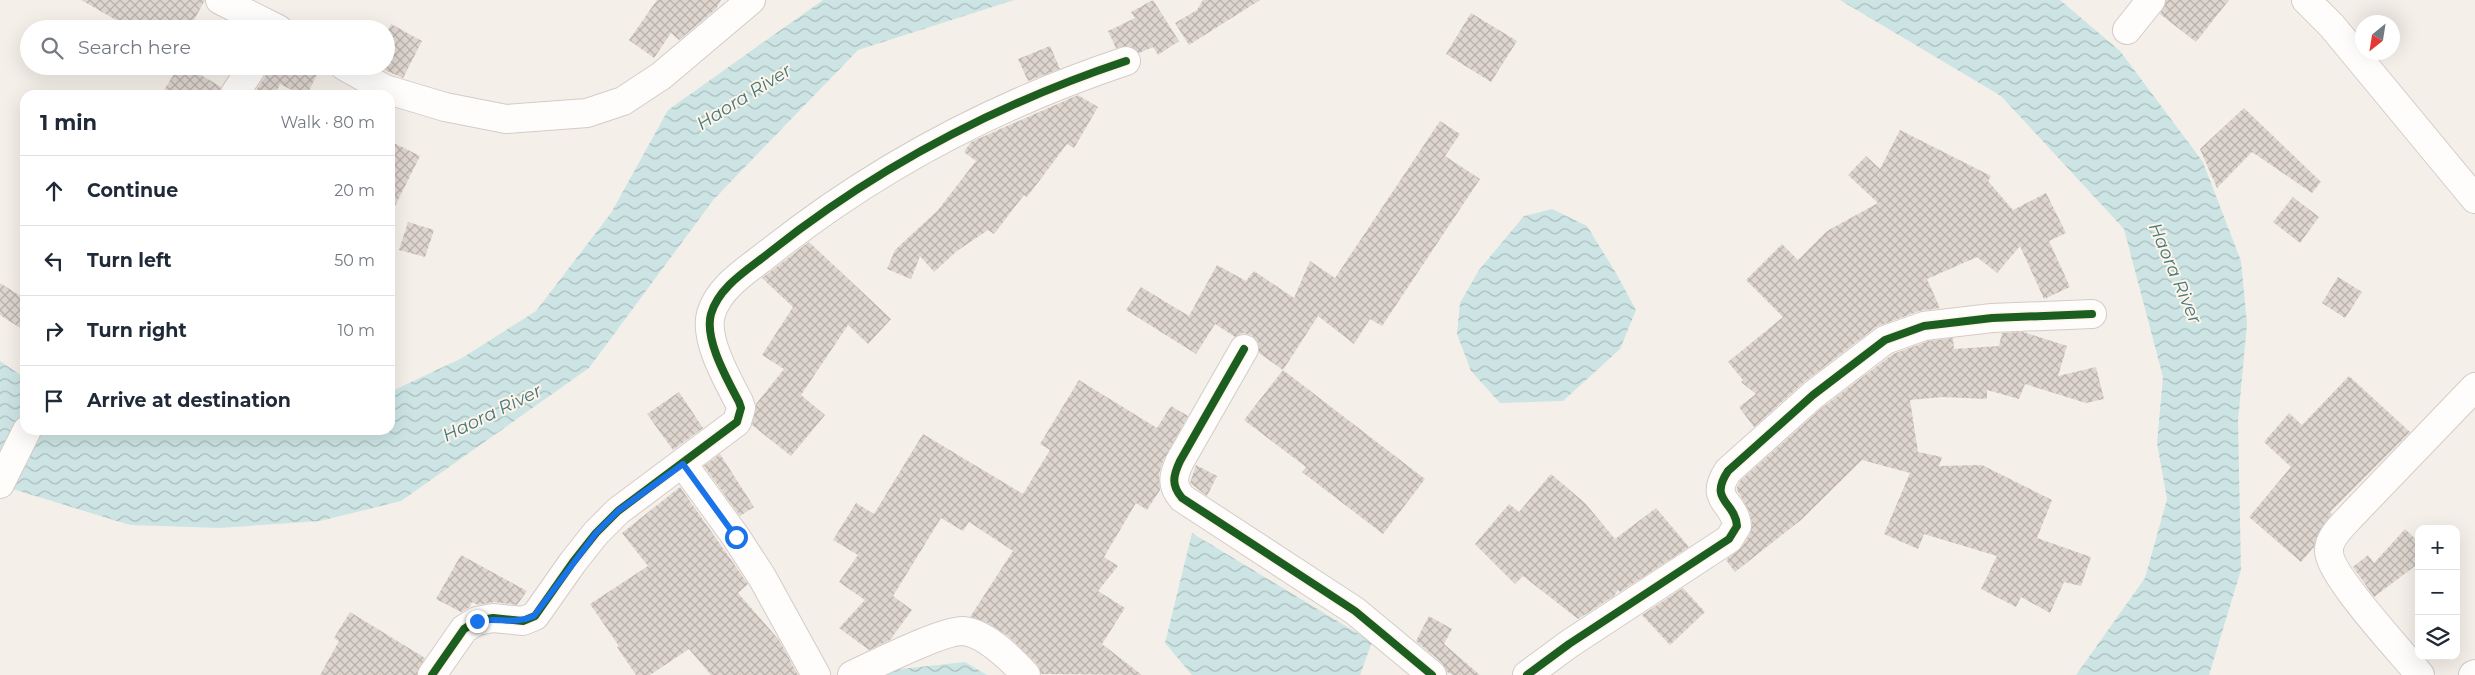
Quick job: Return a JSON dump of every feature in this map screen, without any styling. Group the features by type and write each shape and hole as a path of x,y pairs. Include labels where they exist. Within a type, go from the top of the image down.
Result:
{"street":[{"path":"220,0 260,20"},
{"path":"395,92 445,107 506,119 587,113 623,100 661,76 750,0"},
{"path":"2127,30 2151,0"},
{"path":"2306,0 2332,26 2475,199"},
{"path":"432,675 464,628 477,621 493,618 523,621 534,616 596,533 618,511 732,427 740,415 739,402 712,343 709,329 711,314 718,299 732,282 865,182 961,130 1076,78 1126,61"},
{"path":"237,90 247,75"},
{"path":"360,75 388,90"},
{"path":"1527,675 1569,644 1728,539 1737,530 1737,526 1720,490 1721,482 1728,471 1813,395 1885,340 1934,325 1992,318 2092,314"},
{"path":"1244,349 1180,461 1173,481 1176,491 1182,498 1355,611 1432,675"},
{"path":"2420,675 2340,578 2330,559 2329,547 2336,534 2352,515 2475,388"},
{"path":"0,484 25,435"},
{"path":"683,464 742,545 816,675"},
{"path":"852,675 944,634 963,631 976,634 991,644 1026,675"}],"water":[{"name":"Haora River","path":"823,0 1014,0 858,50 714,199 589,368 401,501 320,521 219,528 130,525 6,487 0,483 0,361 20,375 20,435 395,435 395,390 462,358 536,311 611,213 668,110"},
{"name":"Haora River","path":"1840,0 2060,0 2120,51 2203,162 2241,261 2247,324 2238,421 2241,570 2209,675 2076,675 2145,578 2167,499 2157,443 2163,377 2124,229 2001,96"},
{"path":"1552,209 1587,226 1636,310 1620,349 1563,401 1500,403 1471,371 1457,334 1460,303 1479,270 1524,216"},
{"path":"1192,533 1372,642 1360,675 1192,675 1165,643"},
{"path":"965,662 987,675 879,675 891,670"}],"building":[{"path":"81,0 205,0 194,20 116,20"},
{"path":"657,0 721,0 716,9 679,40 671,33 654,58 629,40"},
{"path":"1153,0 1179,41 1158,55 1153,47 1139,53 1129,46 1116,48 1108,31 1135,18 1131,12"},
{"path":"1203,0 1260,0 1189,45 1175,23 1197,10"},
{"path":"2166,0 2229,0 2196,42 2160,14"},
{"path":"1471,13 1517,41 1491,82 1446,54"},
{"path":"395,26 422,41 403,78 395,74"},
{"path":"1050,46 1060,69 1028,81 1018,59"},
{"path":"173,75 201,75 221,87 220,90 164,90"},
{"path":"266,75 317,75 309,90 292,90 280,84 277,90 256,90"},
{"path":"1078,95 1098,107 1074,148 1067,144 1027,197 1024,195 994,234 988,230 957,251 934,272 920,256 911,279 887,269 895,250 938,210 976,161 964,152 971,142"},
{"path":"2244,108 2321,182 2312,193 2252,152 2217,188 2200,149"},
{"path":"1440,121 1460,134 1445,156 1480,179 1382,326 1370,319 1354,344 1318,316 1283,370 1259,353 1258,342 1251,335 1243,333 1235,337 1215,324 1196,354 1126,310 1141,287 1189,316 1217,265 1246,281 1254,271 1294,298 1310,261 1335,278"},
{"path":"1900,130 1991,176 1988,181 2013,210 2046,193 2066,233 2049,241 2070,287 2044,299 2020,246 1997,273 1977,257 1927,279 1940,308 1919,311 1876,327 1803,383 1754,427 1739,407 1756,394 1741,382 1743,380 1728,362 1783,317 1746,280 1782,244 1798,260 1827,231 1878,203 1848,175 1866,156 1880,169"},
{"path":"395,144 420,156 395,206"},
{"path":"2293,197 2319,217 2300,243 2273,222"},
{"path":"408,222 434,230 425,257 399,250"},
{"path":"809,242 891,319 868,344 848,325 801,395 825,415 791,456 752,425 756,404 784,369 762,355 793,307 762,278"},
{"path":"2338,277 2362,292 2345,318 2322,303"},
{"path":"0,283 20,296 20,328 0,315"},
{"path":"2023,332 2067,346 2058,376 2096,367 2104,399 2086,403 2025,384 2019,399 1987,390 1987,399 1943,397 1910,400 1918,452 1942,457 1939,466 1982,465 2052,500 2037,538 2091,557 2081,586 2064,582 2050,613 2021,597 2016,607 1981,589 1997,556 1924,534 1918,549 1884,534 1910,473 1862,460 1801,520 1735,572 1726,560 1742,547 1750,534 1752,523 1749,511 1737,490 1740,481 1823,407 1893,354 1928,341 1953,338 1954,349 1999,346 2002,333"},
{"path":"1283,370 1425,479 1383,534 1302,472 1306,467 1244,420"},
{"path":"2349,376 2410,432 2330,512 2332,514 2318,533 2314,547 2301,562 2249,517 2291,467 2264,442 2289,413 2302,425"},
{"path":"1079,380 1157,428 1171,406 1188,416 1163,461 1159,474 1160,490 1147,510 1136,503 1104,557 1118,566 1098,591 1125,608 1102,644 1142,675 1041,674 1037,664 1008,636 988,623 970,617 1013,551 969,522 963,531 941,518 893,596 912,610 890,640 869,650 839,628 865,600 839,582 858,555 833,540 856,503 874,514 923,434 1023,494 1050,450 1040,444"},
{"path":"679,392 703,428 673,450 647,414"},
{"path":"720,454 754,507 740,516 704,466"},
{"path":"1196,465 1217,476 1207,496 1190,483"},
{"path":"1551,474 1585,503 1615,539 1656,508 1689,547 1620,592 1618,590 1614,596 1578,619 1523,576 1515,584 1475,544 1509,504 1519,512"},
{"path":"680,487 748,584 738,593 779,640 798,675 711,675 689,649 650,675 636,675 617,647 619,646 590,604 648,566 622,533"},
{"path":"2405,529 2415,538 2415,566 2374,597 2353,567 2368,555 2374,563"},
{"path":"461,555 527,591 517,605 494,602 478,605 472,602 470,607 461,612 436,599"},
{"path":"1683,588 1705,612 1670,645 1642,615"},
{"path":"350,612 425,658 417,675 320,675 339,641 334,638"},
{"path":"1429,616 1452,629 1444,644 1480,675 1453,675 1447,672 1442,663 1416,641"}],"cycle path":[{"path":"432,675 464,629 477,621 493,618 523,621 535,616 573,562 596,533 618,511 737,422 741,408 718,359 710,324 715,304 736,279 810,221 895,166 939,141 1031,97 1126,61"},
{"path":"1527,675 1569,644 1729,539 1737,526 1732,511 1724,500 1721,489 1728,471 1813,395 1885,340 1924,326 1992,318 2092,314"},
{"path":"1244,349 1180,461 1174,480 1178,493 1182,498 1355,611 1432,675"}],"route":[{"path":"477,621 493,618 513,622 523,621 534,616 596,533 618,511 683,464 736,537"}]}
